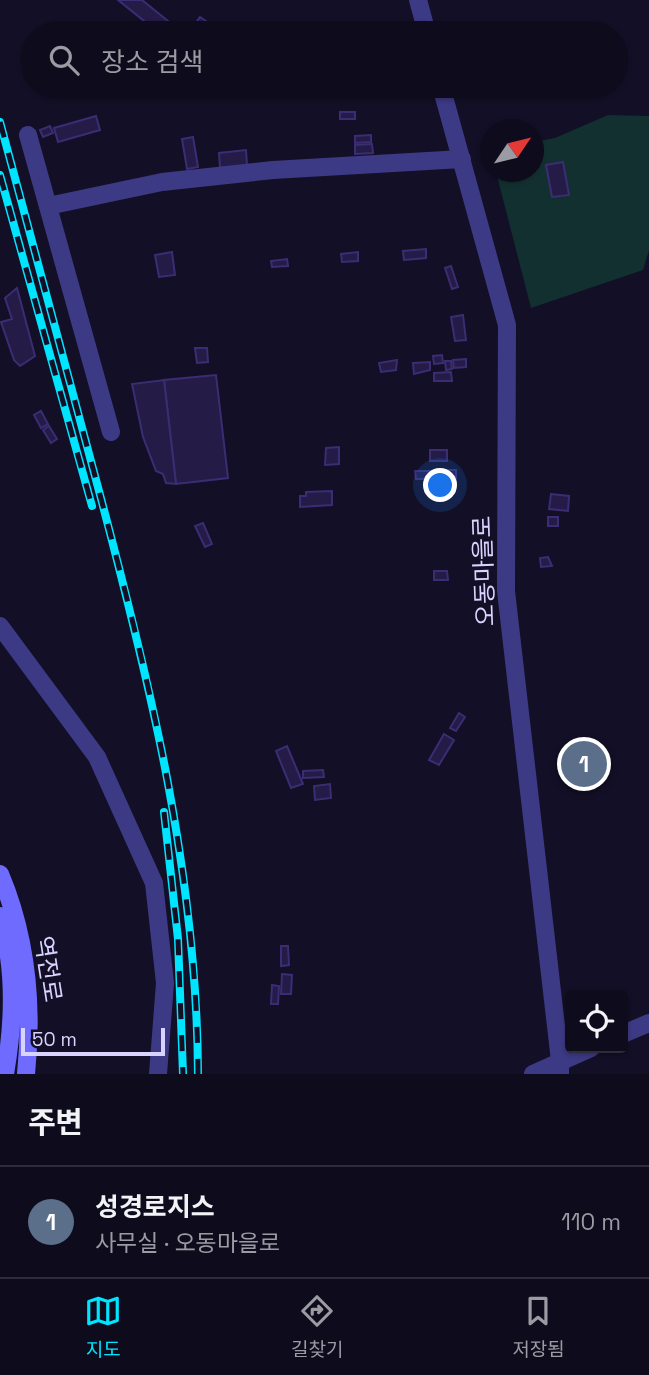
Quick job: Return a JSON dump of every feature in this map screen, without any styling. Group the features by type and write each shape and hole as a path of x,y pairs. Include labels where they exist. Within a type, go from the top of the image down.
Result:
{"main road":[{"name":"역전로","path":"0,874 16,923 27,974 32,1023 26,1074"},
{"name":"역전로","path":"0,916 7,937 13,1006 5,1074"}],"street":[{"path":"418,0 424,21"},
{"name":"오동마을로","path":"444,98 507,325 506,592 560,1067"},
{"path":"28,135 111,432"},
{"path":"48,206 162,182 273,170 462,159"},
{"path":"0,626 97,757 154,883 165,983 158,1074"},
{"path":"628,1032 649,1024"},
{"path":"533,1074 560,1067 583,1053"}],"green space":[{"path":"608,115 649,116 649,250 643,270 531,308 499,182 544,182 544,140"}],"building":[{"path":"118,0 142,0 168,21 144,21"},
{"path":"340,112 355,112 355,119 340,119"},
{"path":"96,116 100,130 58,142 54,128"},
{"path":"50,126 53,133 43,137 40,130"},
{"path":"371,135 371,142 355,143 355,136"},
{"path":"193,137 198,167 187,169 182,139"},
{"path":"372,144 373,153 355,154 355,145"},
{"path":"246,150 247,165 220,168 219,153"},
{"path":"563,162 569,195 552,197 546,165"},
{"path":"426,249 426,258 404,260 403,251"},
{"path":"172,252 175,275 159,277 155,255"},
{"path":"358,252 358,261 342,262 341,254"},
{"path":"287,259 288,266 272,267 271,261"},
{"path":"451,266 458,287 452,289 445,268"},
{"path":"17,288 35,356 20,366 14,360 1,322 12,319 5,298"},
{"path":"463,315 466,340 455,341 451,317"},
{"path":"195,348 207,348 208,362 197,363"},
{"path":"442,355 443,363 434,364 433,356"},
{"path":"466,359 466,367 454,368 453,360"},
{"path":"397,360 396,370 381,372 379,363"},
{"path":"445,361 451,361 452,369 446,370"},
{"path":"430,362 430,370 414,374 413,363"},
{"path":"451,372 452,381 434,381 434,373"},
{"path":"216,375 228,478 176,484 164,380"},
{"path":"164,380 176,484 166,483 163,474 156,471 143,437 132,384"},
{"path":"41,411 48,424 41,428 34,415"},
{"path":"49,426 57,439 51,443 43,430"},
{"path":"339,447 339,464 325,465 326,448"},
{"path":"430,450 447,450 447,461 430,461"},
{"path":"438,470 456,470 456,481 438,480"},
{"path":"415,471 433,471 433,479 416,479"},
{"path":"332,491 332,505 300,507 300,496 306,496 306,492"},
{"path":"551,494 569,496 568,511 549,509"},
{"path":"548,517 558,517 558,526 548,526"},
{"path":"203,523 212,544 205,547 195,526"},
{"path":"548,557 552,566 541,567 540,558"},
{"path":"434,571 447,571 448,580 434,580"},
{"path":"459,713 465,717 456,731 450,728"},
{"path":"444,734 454,740 439,765 429,760"},
{"path":"287,746 303,784 291,788 276,751"},
{"path":"323,770 324,777 303,778 303,771"},
{"path":"330,784 331,798 315,800 314,786"},
{"path":"281,946 288,946 289,965 281,966"},
{"path":"282,974 292,975 291,994 281,994"},
{"path":"272,985 279,986 278,1004 271,1004"}],"railway":[{"path":"0,122 118,563 152,707 180,852 196,999 198,1074"},
{"path":"0,175 92,506"},
{"path":"164,812 178,939 183,1074"}],"place":[{"name":"성경로지스","path":"584,764"}]}
